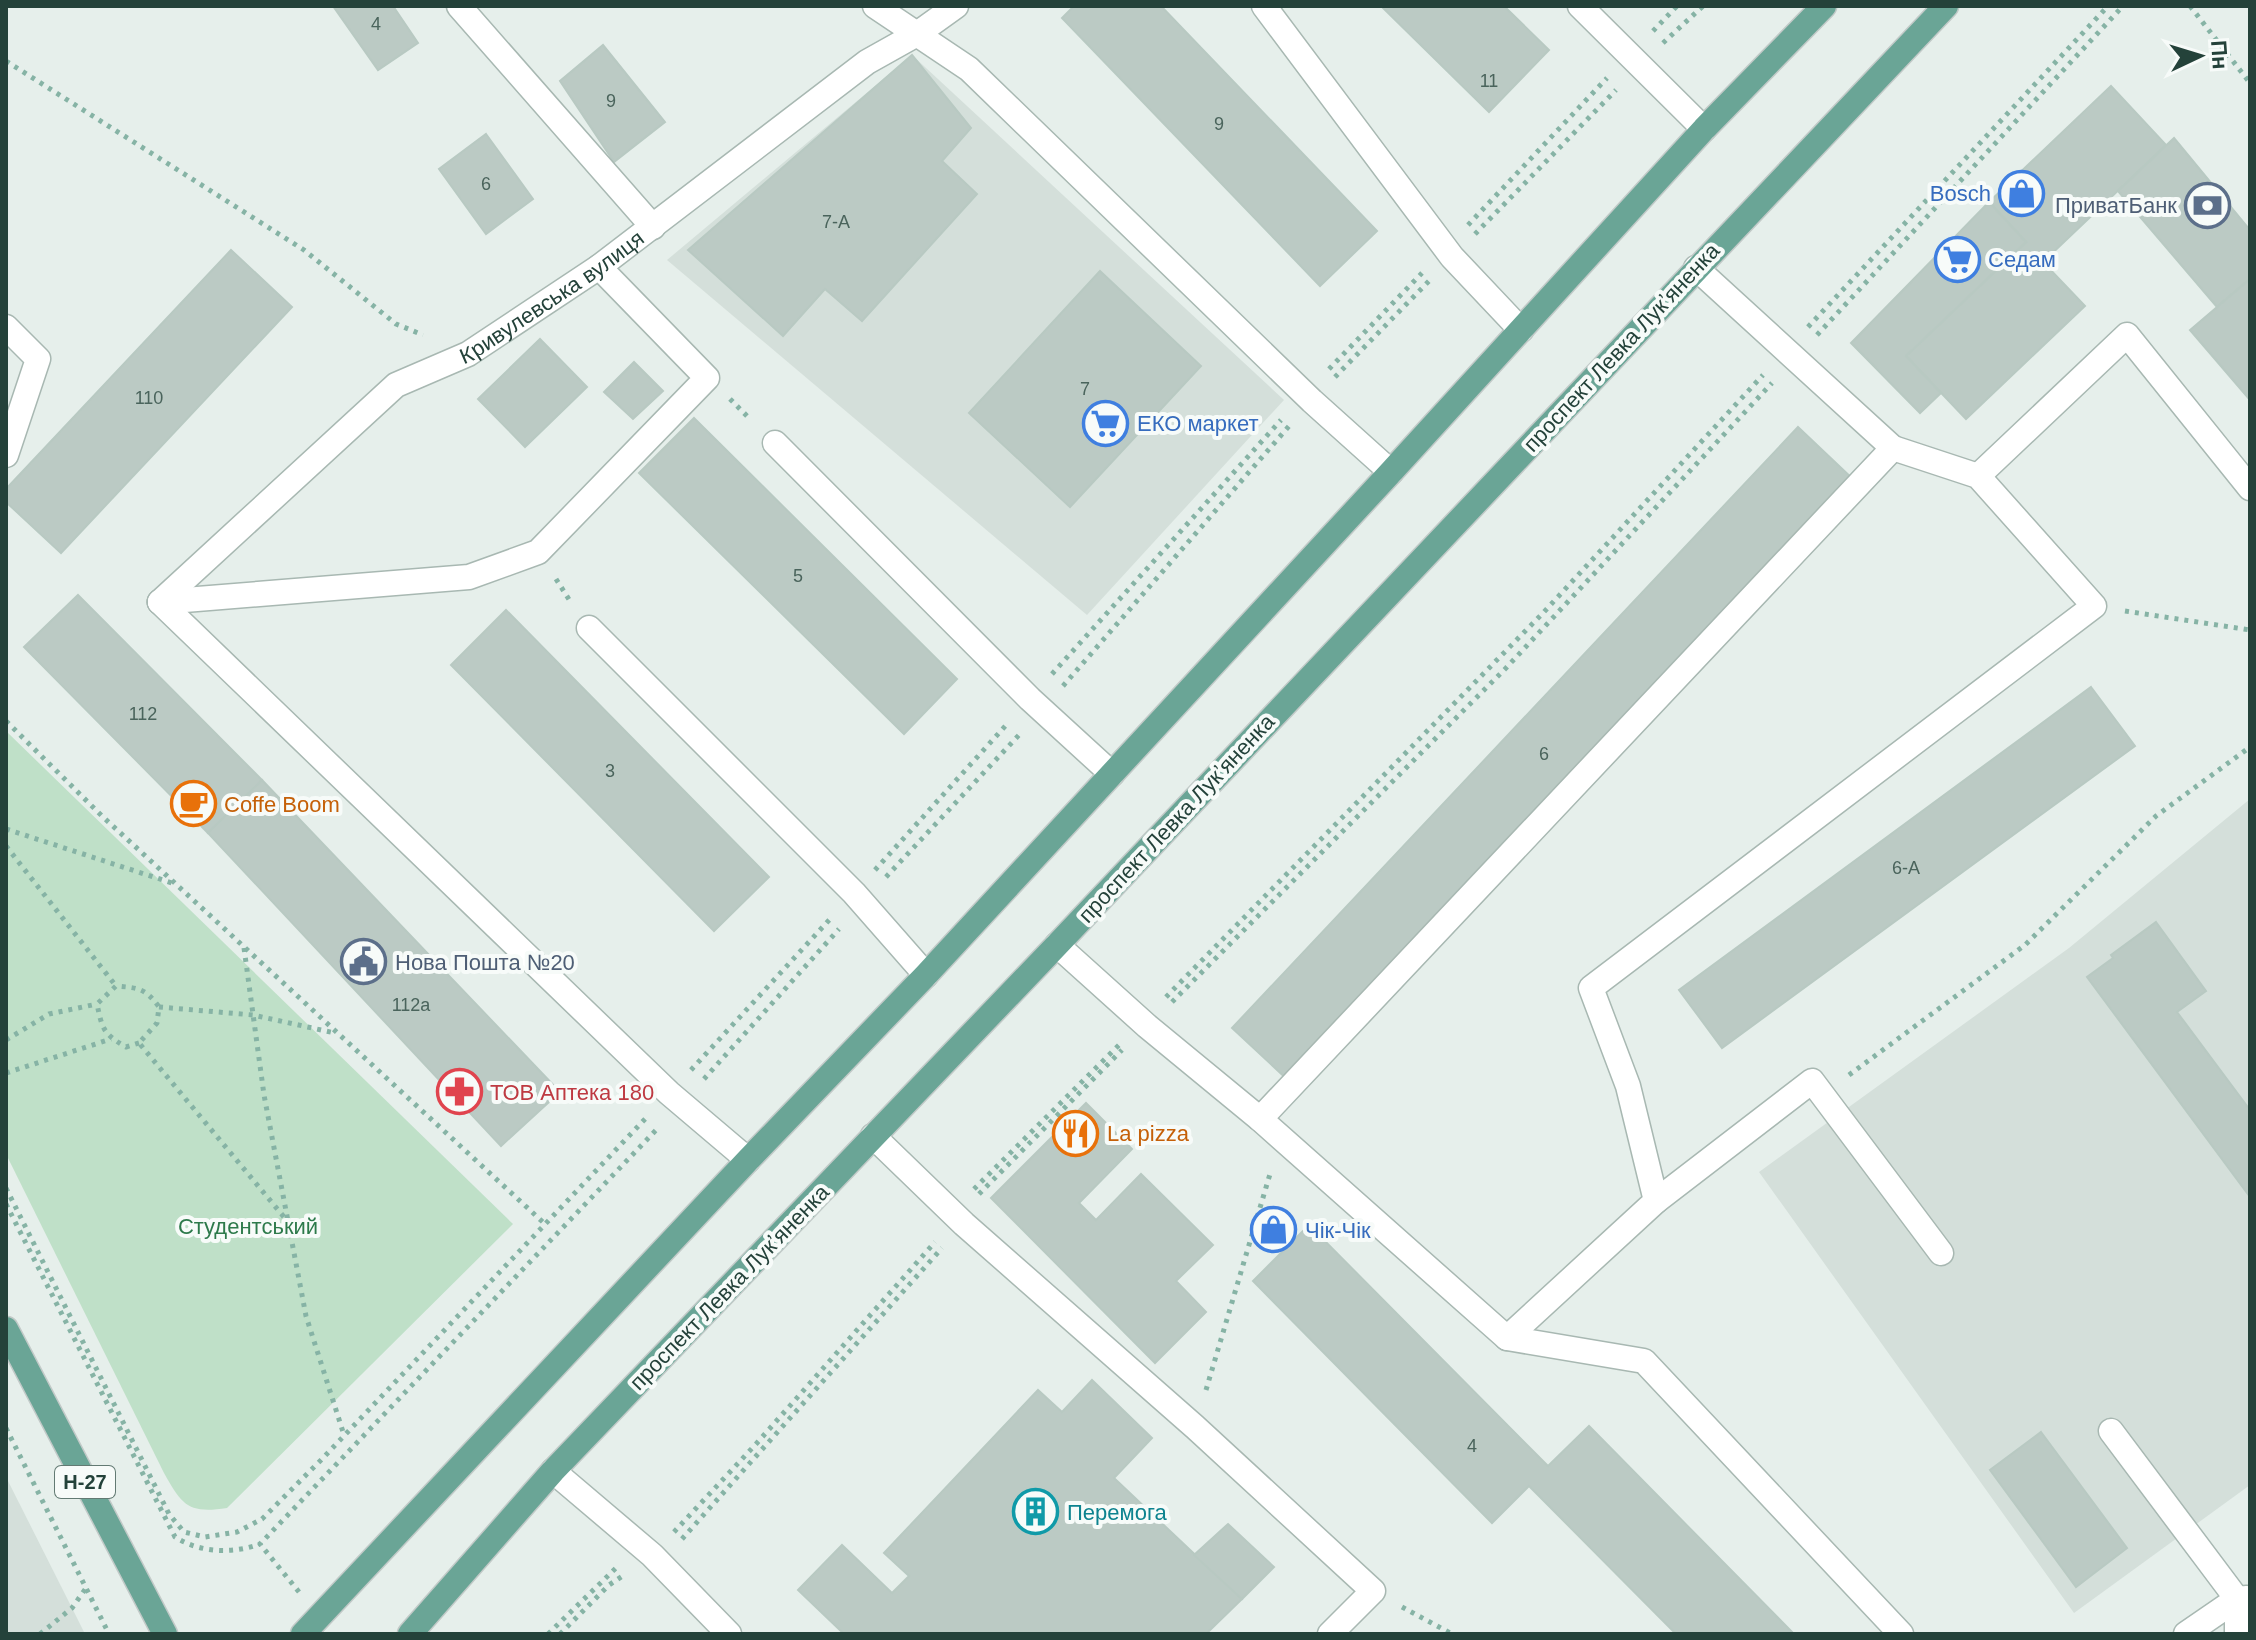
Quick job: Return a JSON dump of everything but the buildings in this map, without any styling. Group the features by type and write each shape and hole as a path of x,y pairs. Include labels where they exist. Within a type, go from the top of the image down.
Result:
{"main road":[{"path":"311,1625 926,975 1704,129 1824,6"},
{"name":"проспект Левка Лукʼяненка","path":"410,1634 553,1471 1057,945 1946,6"},
{"name":"Н-27","path":"6,1329 165,1634"}],"street":[{"path":"459,6 653,227"},
{"path":"875,6 969,69 1312,401 1391,472"},
{"name":"Кривулевська вулиця","path":"160,602 396,385 468,354 599,267 867,62 917,34 956,6"},
{"path":"1264,6 1452,257 1521,330"},
{"path":"1580,6 1704,129"},
{"path":"160,602 469,577 538,552 707,378 599,267"},
{"path":"1656,1201 1628,1086 1591,988 2094,606 1978,476 1893,448 1696,268"},
{"path":"6,327 38,359 6,455"},
{"path":"1978,476 2127,335 2250,488"},
{"path":"775,443 1043,710 1112,774"},
{"path":"1260,1119 1893,448"},
{"path":"160,602 682,1103 748,1160"},
{"path":"589,628 862,903 926,975"},
{"path":"1057,945 1145,1024 1260,1119 1507,1338 1644,1361 1894,1631"},
{"path":"1507,1338 1656,1201 1812,1081 1941,1253"},
{"path":"873,1136 961,1207 1373,1591 1330,1634"},
{"path":"2111,1431 2243,1598 2237,1634"},
{"path":"553,1471 729,1634"},
{"path":"2186,1634 2243,1598"}],"path":[{"path":"6,1204 175,1537 188,1545 225,1551 248,1549 260,1544 682,1103 862,903 1043,710 1312,401 1641,64 1703,6"},
{"path":"651,1560 961,1207 1506,668 2108,6"},
{"path":"961,1207 1079,1092 1543,613 2123,6"},
{"path":"2190,6 2250,83"},
{"path":"6,61 304,250 396,324 468,354"},
{"path":"707,378 775,443"},
{"path":"538,552 589,628"},
{"path":"2094,606 2250,630"},
{"path":"6,721 102,816 545,1224"},
{"path":"1823,1095 2025,945 2156,816 2250,747"},
{"path":"6,829 177,885"},
{"path":"6,846 116,986 138,988 150,995 159,1007 157,1023 139,1043 126,1047 111,1039 101,1026 97,1004"},
{"path":"244,947 264,1095 306,1316 344,1436"},
{"path":"6,1040 49,1014 97,1004 116,986"},
{"path":"159,1007 253,1015 338,1034"},
{"path":"6,1073 111,1039"},
{"path":"139,1043 290,1223"},
{"path":"1195,1427 1281,1138"},
{"path":"560,1634 609,1585 651,1560 948,1242"},
{"path":"6,1428 109,1634"},
{"path":"260,1544 311,1625"},
{"path":"548,1634 626,1557 651,1560"},
{"path":"40,1634 72,1608 86,1588"},
{"path":"1373,1591 1452,1634"}],"shaded area":[{"path":"912,55 1284,400 1087,615 667,260"},
{"path":"2250,799 2250,1485 2074,1613 1759,1172 2069,948"},
{"path":"6,1477 72,1608 85,1634 6,1634"}],"green space":[{"name":"Студентський","path":"6,731 513,1224 227,1508 195,1508 182,1500 170,1484 6,1154"}],"place":[{"name":"Bosch","path":"2022,193"},
{"name":"ПриватБанк","path":"2208,205"},
{"name":"Седам","path":"1957,259"},
{"name":"ЕКО маркет","path":"1106,423"},
{"name":"Coffe Boom","path":"193,804"},
{"name":"Нова Пошта №20","path":"364,962"},
{"name":"ТОВ Аптека 180","path":"459,1092"},
{"name":"La pizza","path":"1076,1133"},
{"name":"Чік-Чік","path":"1274,1230"},
{"name":"Перемога","path":"1036,1512"}]}
